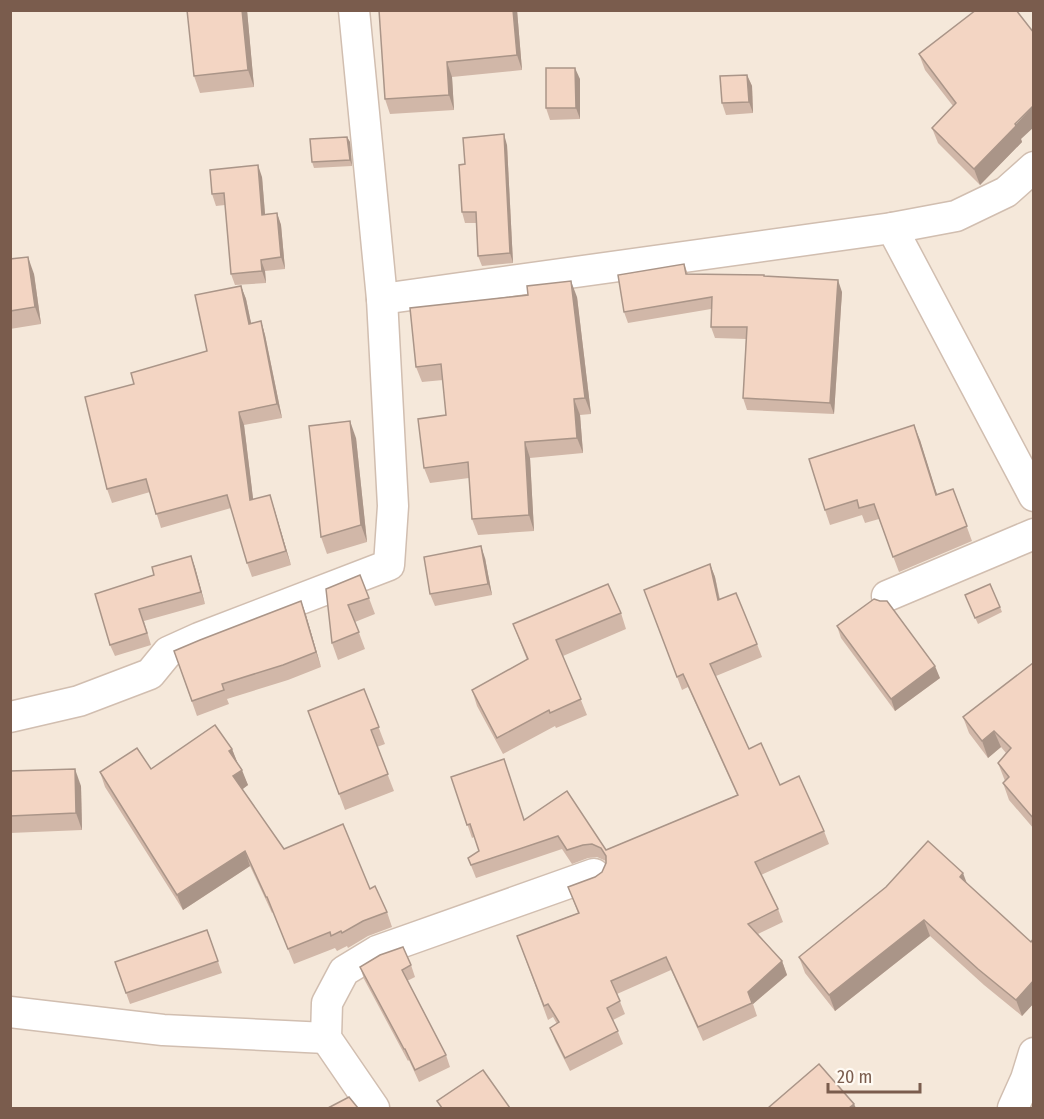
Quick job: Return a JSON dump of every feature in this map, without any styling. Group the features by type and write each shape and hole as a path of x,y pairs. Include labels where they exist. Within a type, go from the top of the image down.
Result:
{"street":[{"path":"10,717 79,700 150,674 168,652 178,647 389,565 393,506 382,299 354,10"},
{"path":"382,299 892,228 956,216 1006,192 1034,167"},
{"path":"892,228 1034,496"},
{"path":"887,596 1034,534"},
{"path":"374,1108 326,1038 327,1004 344,971 377,951 594,874"},
{"path":"10,1012 163,1030 326,1038"},
{"path":"1014,1108 1034,1053"}],"shaded area":[{"path":"11,11 1033,11 1033,1108 11,1108"}],"building":[{"path":"187,10 242,10 248,70 194,76"},
{"path":"379,10 513,10 517,55 447,62 449,95 385,99"},
{"path":"976,10 1016,10 1034,33 1034,105 974,169 932,128 956,103 919,54"},
{"path":"546,68 575,68 576,108 546,108"},
{"path":"747,75 749,102 722,103 720,76"},
{"path":"504,134 510,253 478,256 476,212 462,212 459,165 465,164 463,138"},
{"path":"347,137 350,160 312,162 310,139"},
{"path":"258,165 262,215 277,213 281,257 261,260 262,271 231,274 224,193 212,194 210,170"},
{"path":"28,257 35,307 10,311 10,259"},
{"path":"684,264 686,274 764,275 838,280 830,403 743,398 747,327 711,327 712,297 624,312 618,275"},
{"path":"571,281 585,398 574,399 577,438 525,442 529,515 472,519 468,462 424,468 418,419 446,415 441,364 416,367 410,308 528,295 527,286"},
{"path":"241,286 249,324 261,321 277,404 239,412 250,500 270,495 286,551 247,563 227,495 156,514 146,479 107,489 85,397 134,384 131,373 207,351 195,295"},
{"path":"350,421 361,525 321,537 309,426"},
{"path":"914,425 936,495 953,489 967,526 893,557 874,504 859,508 857,500 825,510 809,459"},
{"path":"481,546 488,584 430,594 424,557"},
{"path":"191,556 201,592 139,609 147,633 110,645 95,594 154,575 152,567"},
{"path":"710,564 718,600 736,593 757,644 710,664 749,749 761,743 780,785 799,776 824,831 755,862 778,909 748,924 782,961 748,992 752,1003 698,1027 666,957 611,981 620,1001 607,1008 618,1031 565,1058 550,1028 559,1022 548,1004 544,1006 517,936 579,913 568,887 602,872 606,856 601,848 592,844 567,850 558,836 471,865 468,858 479,851 470,824 467,825 451,777 504,759 524,820 567,791 606,850 738,795 683,674 677,677 644,590"},
{"path":"360,575 369,598 348,605 359,632 332,643 326,589"},
{"path":"608,584 621,613 556,640 581,699 550,713 549,710 497,738 472,690 528,659 513,624"},
{"path":"990,584 1000,607 975,618 965,595"},
{"path":"874,599 887,601 935,666 891,699 837,626"},
{"path":"301,601 316,652 222,684 224,690 192,701 174,651"},
{"path":"1033,663 1034,819 1003,783 1009,777 998,763 1011,748 994,731 982,741 963,717"},
{"path":"364,689 379,727 371,730 388,774 339,794 308,711"},
{"path":"215,725 232,749 229,751 242,770 233,776 284,849 343,824 370,889 375,886 387,912 363,921 342,933 341,931 331,936 330,932 288,949 245,851 177,895 100,772 137,748 151,769"},
{"path":"75,769 76,813 10,816 10,771"},
{"path":"928,841 963,873 960,877 1031,942 1034,938 1034,980 1016,1000 924,920 829,995 799,957 886,887"},
{"path":"207,930 218,961 126,993 115,962"},
{"path":"403,947 411,965 402,970 446,1055 415,1070 360,967 380,955"},
{"path":"819,1064 854,1104 849,1108 768,1108"},
{"path":"483,1070 510,1108 442,1108 437,1101"},
{"path":"349,1097 358,1108 328,1108"}]}
